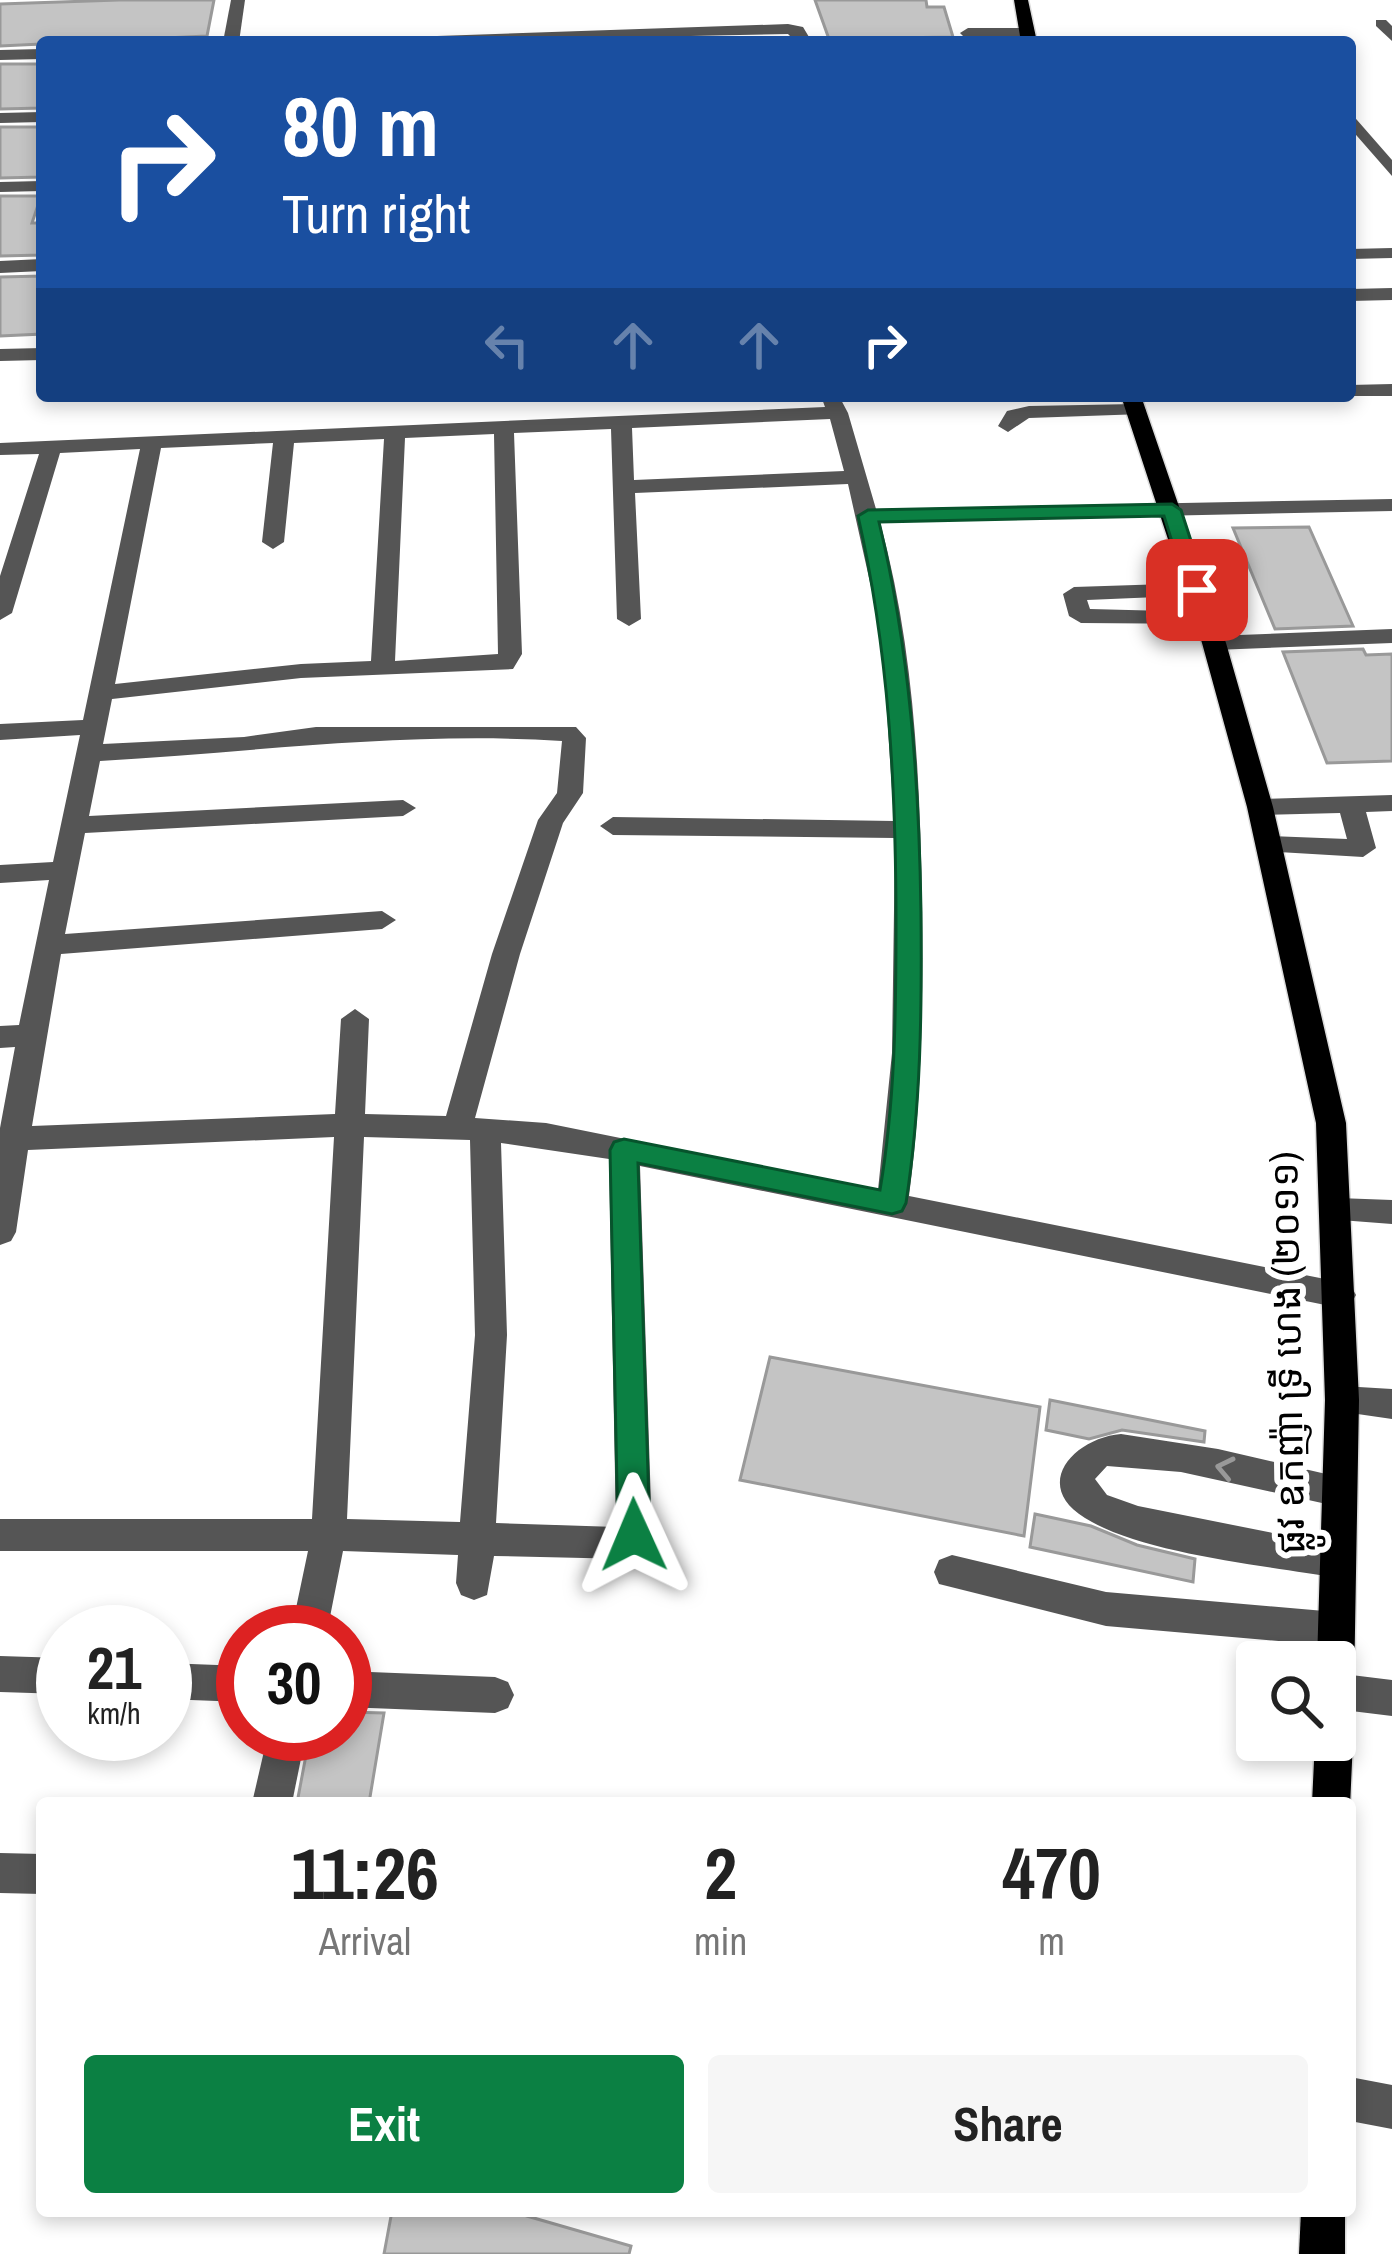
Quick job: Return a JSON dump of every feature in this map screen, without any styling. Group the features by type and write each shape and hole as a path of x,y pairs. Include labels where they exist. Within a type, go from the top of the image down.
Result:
{"main road":[{"path":"1021,0 1028,36"},
{"name":"ផ្លូវ ឧកញ៉ា ទ្រី ហេង (២០១១)","path":"1136,402 1206,617 1260,807 1331,1123 1342,1400 1336,1641"},
{"path":"1332,1797 1333,1761"},
{"path":"1322,2254 1323,2217"}],"street":[{"path":"232,36 238,0"},
{"path":"624,36 788,29 798,30 801,36"},
{"path":"968,33 1013,36"},
{"path":"0,55 36,54"},
{"path":"0,118 36,117"},
{"path":"1356,125 1392,170"},
{"path":"0,187 36,186"},
{"path":"1356,254 1392,253"},
{"path":"0,267 36,265"},
{"path":"1356,295 1392,294"},
{"path":"0,356 36,354"},
{"path":"1356,391 1392,390"},
{"path":"550,402 552,425"},
{"path":"1008,426 1014,416 1029,412 1111,402"},
{"path":"0,449 621,422 833,404 868,516 887,599 900,691 908,830 909,1017 902,1138 892,1203"},
{"path":"621,422 629,619"},
{"path":"98,693 382,666 492,668 505,664 510,654 504,427"},
{"path":"382,666 395,432"},
{"path":"273,542 284,436"},
{"path":"0,1232 7,1140 77,825 98,693 152,442"},
{"path":"0,613 51,447"},
{"path":"626,487 856,477"},
{"path":"868,516 1172,510 1231,515 1273,514 1282,508 1392,505"},
{"path":"1206,617 1150,590 1074,595 1082,616 1206,617 1392,636"},
{"path":"1150,590 1157,618"},
{"path":"0,733 244,745 316,735 567,732 574,737 574,784 566,807 551,820 506,954 472,1127 491,1335 474,1583"},
{"path":"1260,807 1392,803"},
{"path":"1269,845 1363,848 1351,806"},
{"path":"77,825 403,808"},
{"path":"613,826 908,830"},
{"path":"0,874 66,871"},
{"path":"50,945 382,920"},
{"path":"315,1605 329,1535 355,1018"},
{"path":"0,1037 31,1036"},
{"path":"7,1140 350,1122 472,1127 624,1150 1340,1295"},
{"path":"0,1535 329,1535 627,1543 634,1535 624,1150"},
{"path":"1338,1210 1392,1212"},
{"path":"1342,1400 1392,1404"},
{"path":"1338,1562 1095,1507 1079,1486 1078,1473 1084,1462 1106,1450 1148,1452 1340,1491"},
{"path":"952,1572 1106,1609 1336,1629"},
{"path":"0,1673 36,1675"},
{"path":"372,1690 495,1695"},
{"path":"1356,1692 1392,1698"},
{"path":"273,1797 281,1761"},
{"path":"0,1873 36,1874"},
{"path":"1356,2100 1392,2108"}],"building":[{"path":"214,0 207,36 36,36 36,44 0,46 0,4"},
{"path":"815,0 926,0 927,7 944,7 953,36 828,36"},
{"path":"0,64 36,64 36,108 0,109"},
{"path":"0,127 36,127 36,177 0,178"},
{"path":"0,196 36,196 32,223 36,223 36,255 0,256"},
{"path":"36,276 36,334 0,336 0,277"},
{"path":"1309,527 1353,626 1275,629 1233,528"},
{"path":"1363,649 1366,655 1392,654 1392,761 1327,763 1283,652"},
{"path":"770,1357 1040,1407 1024,1536 740,1480"},
{"path":"1050,1400 1205,1431 1204,1442 1122,1430 1089,1439 1046,1430"},
{"path":"1035,1514 1091,1526 1137,1545 1195,1559 1193,1582 1030,1547"},
{"path":"372,1713 384,1713 370,1797 298,1797 305,1761 372,1761"},
{"path":"391,2217 530,2217 631,2246 629,2254 384,2254"}],"route":[{"path":"634,1535 624,1150 892,1203 902,1138 909,1017 908,830 900,691 887,599 868,516 1172,510 1197,590"}]}
